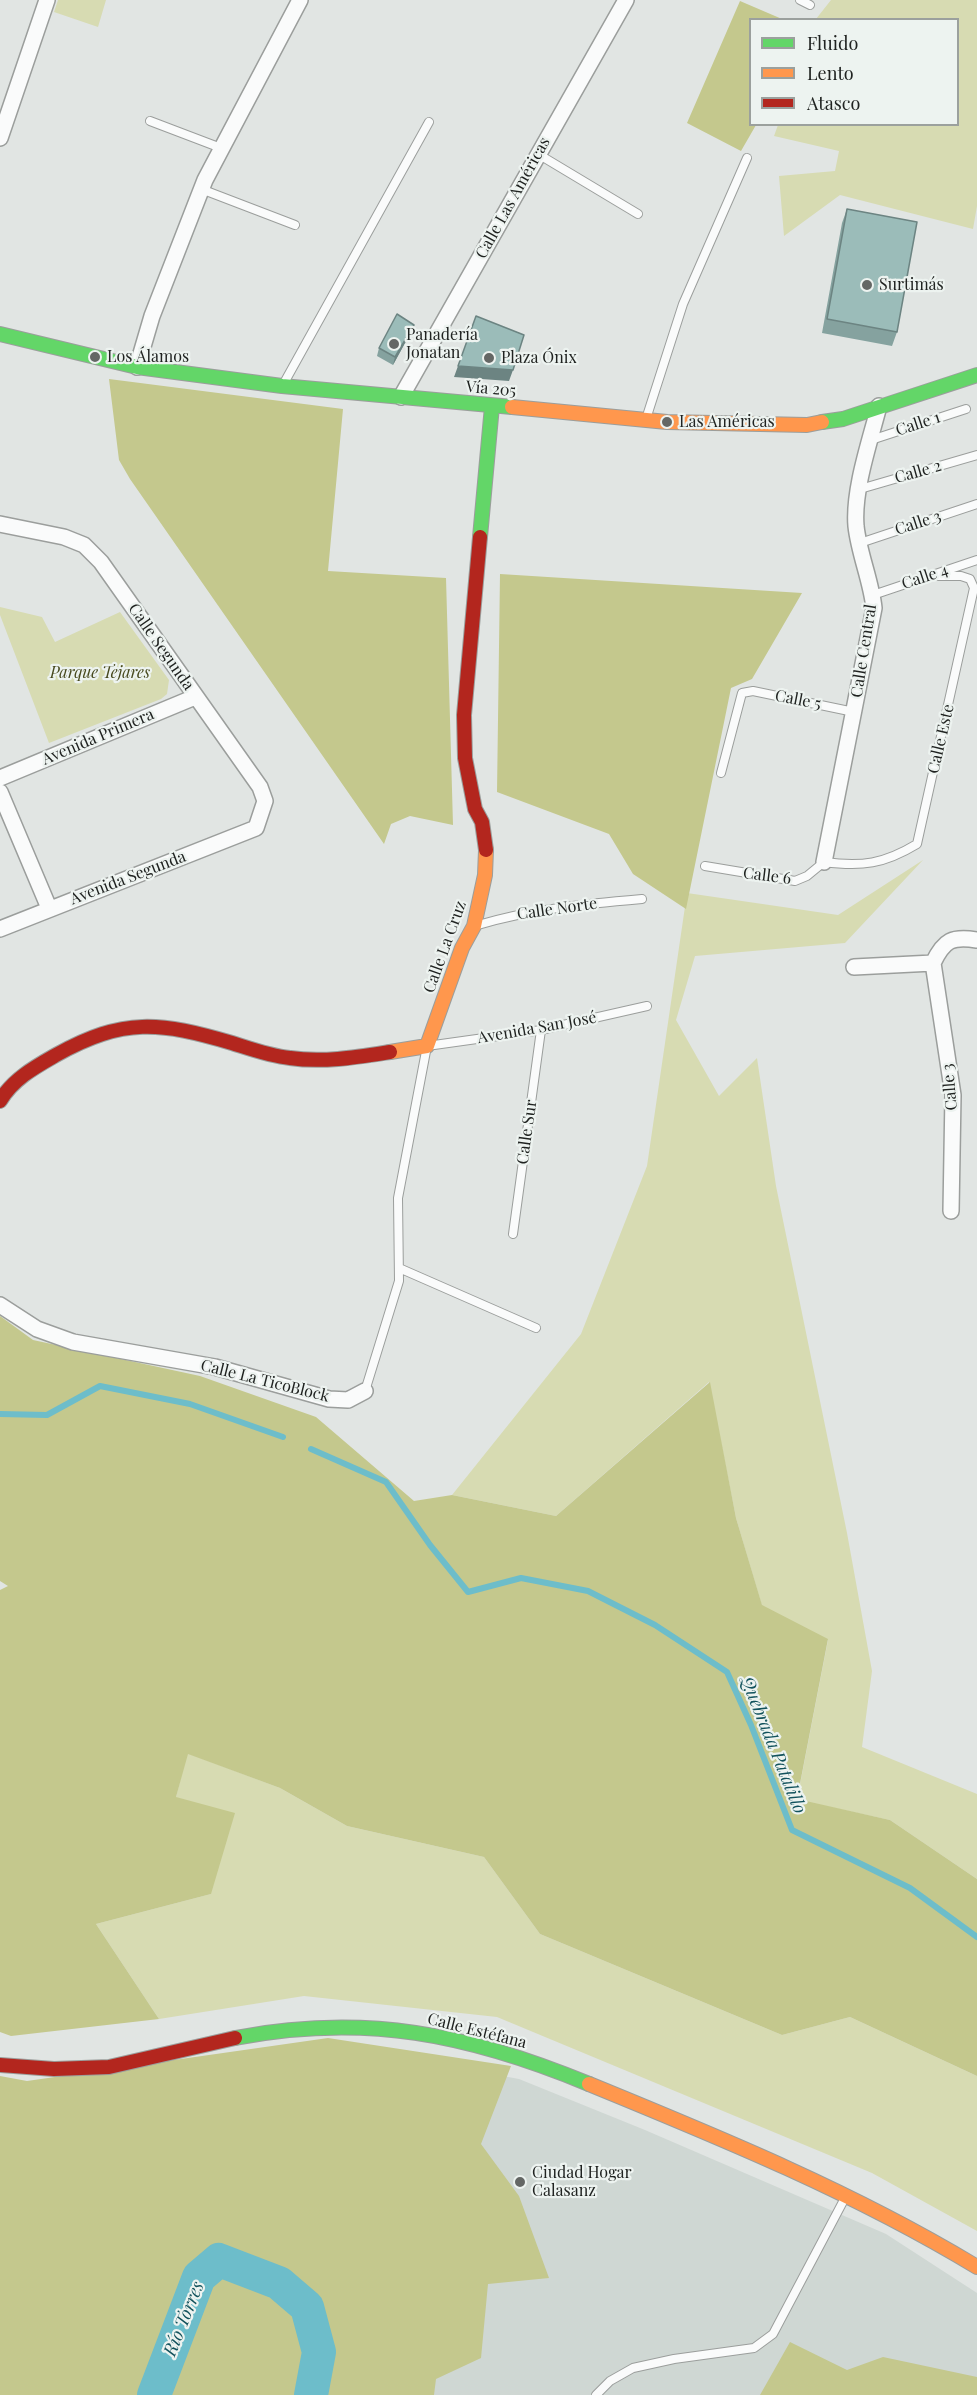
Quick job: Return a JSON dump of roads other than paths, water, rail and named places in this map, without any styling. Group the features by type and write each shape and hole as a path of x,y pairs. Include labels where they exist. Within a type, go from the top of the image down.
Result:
{"street":[{"path":"0,138 47,0"},
{"path":"136,367 152,316 201,189 300,0"},
{"name":"Calle Las Américas","path":"401,397 626,0"},
{"name":"Vía 205","path":"0,334 136,367 282,386 645,420 762,426 807,425 843,419 977,375"},
{"name":"Calle La Cruz","path":"427,1046 462,948 474,926 485,875 486,844 482,822 475,809 465,758 464,715 492,406"},
{"name":"Calle Central","path":"824,862 874,608 873,595 856,526 860,489 879,406"},
{"name":"Calle Segunda","path":"0,524 64,537 84,545 101,562 260,787 265,801 256,828"},
{"name":"Avenida Primera","path":"0,778 195,697"},
{"path":"0,792 49,908"},
{"name":"Avenida Segunda","path":"0,929 256,828"},
{"path":"854,967 933,963 940,948 956,937 977,940"},
{"name":"Calle 3","path":"933,963 953,1095 951,1211"},
{"path":"0,1101 30,1071 60,1052 106,1031 139,1024 175,1026 254,1050 293,1059 331,1060 427,1046"},
{"name":"Calle La TicoBlock","path":"0,1305 37,1329 73,1342 215,1367 329,1398 348,1401 365,1391"},
{"name":"Calle Estéfana","path":"0,2065 48,2070 111,2066 247,2037 308,2028 349,2026 395,2029 510,2053 624,2098 847,2195 904,2223 977,2267"}],"lane":[{"path":"800,0 810,5"},
{"path":"150,121 221,148"},
{"path":"282,386 429,122"},
{"path":"537,154 639,214"},
{"path":"645,420 683,304 747,158"},
{"path":"201,189 295,225"},
{"name":"Calle 1","path":"871,440 966,409"},
{"name":"Calle 2","path":"860,489 977,455"},
{"name":"Calle 3","path":"860,543 977,504"},
{"name":"Calle 4","path":"873,595 977,560"},
{"name":"Calle Este","path":"824,862 848,865 871,864 896,858 917,844 974,588 970,579 961,576 929,576"},
{"name":"Calle 5","path":"721,773 742,693 753,691 854,712"},
{"name":"Calle 6","path":"705,866 779,881 795,881 807,876 824,862"},
{"name":"Calle Norte","path":"474,926 510,915 563,905 642,899"},
{"name":"Avenida San José","path":"427,1046 541,1030 647,1006"},
{"name":"Calle Sur","path":"513,1234 541,1030"},
{"name":"Calle La TicoBlock","path":"365,1391 399,1281 398,1198 427,1046"},
{"path":"399,1268 536,1328"},
{"path":"596,2395 610,2381 633,2368 674,2359 754,2348 773,2334 847,2195"}],"waterway":[{"name":"Quebrada Patalillo","path":"0,1414 47,1415 100,1386 190,1404 283,1437"},
{"name":"Quebrada Patalillo","path":"311,1449 386,1482 430,1545 468,1592 521,1578 588,1591 655,1625 727,1672 751,1725 792,1830 910,1888 977,1937"},
{"name":"Río Torres","path":"154,2395 199,2277 219,2260 279,2283 307,2307 319,2352 311,2395"}],"place":[{"name":"Surtimás","path":"867,285"},
{"name":"Panadería Jonatan","path":"394,344"},
{"name":"Los Álamos","path":"95,357"},
{"name":"Plaza Ónix","path":"489,358"},
{"name":"Las Américas","path":"667,422"},
{"name":"Ciudad Hogar Calasanz","path":"520,2182"}],"park label":[{"name":"Parque Tejares","path":"100,673"}]}
